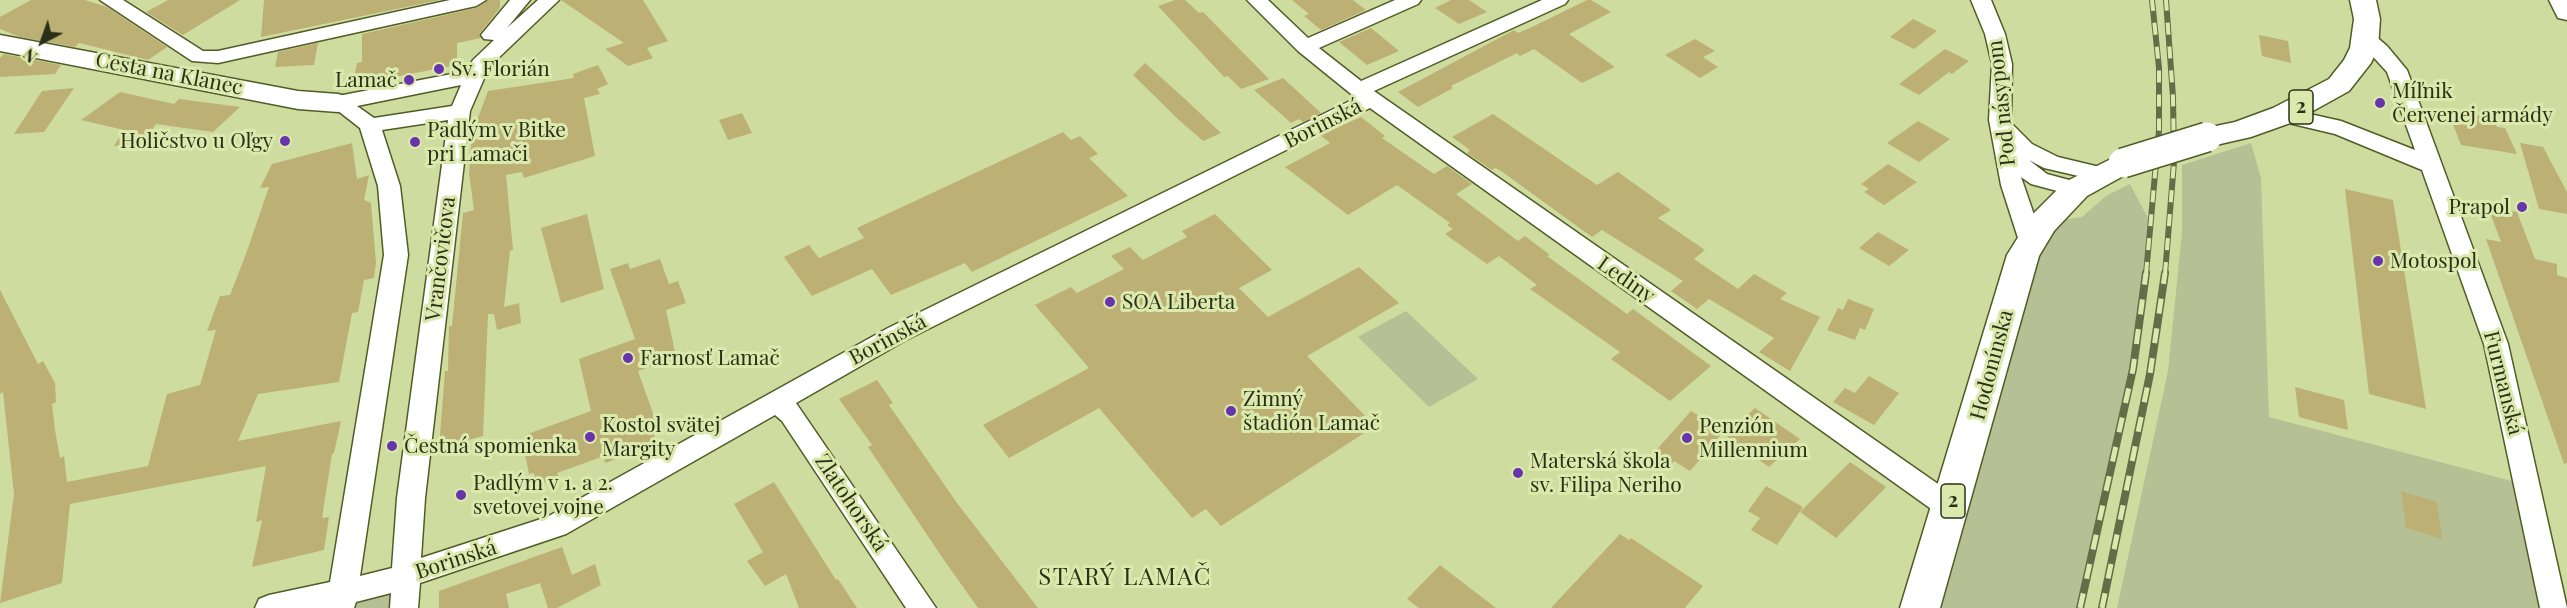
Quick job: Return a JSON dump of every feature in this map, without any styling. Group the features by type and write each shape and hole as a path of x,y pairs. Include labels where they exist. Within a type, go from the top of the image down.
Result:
{"main road":[{"name":"2","path":"2100,176 2207,137 2241,130 2283,115 2339,85 2357,63 2366,38 2363,0"},
{"path":"2562,0 2567,12"},
{"name":"Cesta na Klanec","path":"0,43 298,100 338,103"},
{"name":"Hodonínska","path":"1920,608 1951,508 2018,269 2031,241 2043,223 2100,176"}],"street":[{"path":"110,0 199,57 218,57 476,0"},
{"name":"Vrančovičova","path":"404,608 411,498 460,111 477,70 482,47 520,0"},
{"path":"338,103 477,70 549,0"},
{"name":"Lediny","path":"1257,0 1305,48 1365,95 1951,508"},
{"path":"1305,48 1411,0"},
{"name":"Borinská","path":"269,608 341,599 556,526 897,334 1365,95 1558,0"},
{"name":"Pod násypom","path":"1982,0 1995,34 2002,63 2000,120 2012,185 2031,241"},
{"name":"Furmanská","path":"2366,38 2397,70 2496,344 2554,608"},
{"path":"175,75 199,57"},
{"path":"338,103 370,125 389,186 396,255 341,599"},
{"path":"370,125 460,111"},
{"path":"2283,115 2341,128 2431,165"},
{"path":"2002,126 2024,149 2052,163 2100,176"},
{"path":"2006,154 2038,179 2100,176"},
{"name":"Zlatohorská","path":"777,402 791,414 922,608"}],"green space":[{"path":"2251,143 2261,178 2269,417 2512,481 2540,608 2117,608 2168,371 2182,232 2182,165"},
{"path":"2130,184 2150,222 2148,260 2135,361 2077,608 1920,608 2043,223 2082,217 2106,196"},
{"path":"1406,311 1478,379 1429,407 1358,337"},
{"path":"405,577 404,608 341,608"}],"building":[{"path":"31,0 85,0 107,7 167,47 148,60 79,43 75,47 20,37 0,29 0,17"},
{"path":"168,0 240,0 183,35 146,12"},
{"path":"264,0 440,0 261,37"},
{"path":"488,0 500,0 500,8 479,34 481,38 457,43 457,65 353,85 357,63 362,62 362,34 476,8"},
{"path":"561,0 643,0 668,41 647,48 653,58 628,66 605,49 624,43"},
{"path":"1175,0 1185,0 1199,13 1203,12 1269,79 1241,89 1228,76 1224,77 1158,6"},
{"path":"1292,0 1353,0 1366,10 1321,30 1304,16 1309,14"},
{"path":"1451,0 1469,0 1487,12 1459,24 1435,8"},
{"path":"1587,0 1611,12 1569,34 1615,67 1582,83 1534,49 1520,56 1517,53 1451,86 1453,88 1418,107 1398,92 1514,30 1518,33"},
{"path":"1913,19 1937,31 1914,49 1890,37"},
{"path":"1371,28 1399,51 1367,65 1339,42"},
{"path":"2259,35 2288,41 2291,63 2262,56"},
{"path":"1695,39 1715,51 1703,57 1718,67 1700,78 1665,55"},
{"path":"318,43 314,65 275,67 278,52"},
{"path":"1945,49 1969,61 1952,74 1949,72 1919,95 1899,84"},
{"path":"4,54 61,65 55,74 0,77 0,58"},
{"path":"1145,63 1221,133 1203,141 1179,120 1133,75"},
{"path":"598,65 608,84 597,89 600,94 584,98 595,156 524,178 522,172 506,175 513,250 510,251 504,307 519,303 521,323 497,330 494,314 488,314 483,436 439,448 445,371 448,371 449,326 452,326 463,213 474,210 469,173 472,134 488,91 574,78 573,74"},
{"path":"1283,78 1321,113 1303,122 1299,119 1291,123 1254,90"},
{"path":"74,88 44,132 14,134 42,91"},
{"path":"120,92 174,104 179,99 240,107 213,132 156,124 144,143 114,146 124,130 81,120"},
{"path":"2448,111 2493,118 2497,127 2505,128 2517,154 2461,145"},
{"path":"742,113 752,133 728,140 719,120"},
{"path":"1493,114 1597,185 1618,172 1671,210 1658,218 1705,250 1694,259 1738,289 1754,274 1787,293 1780,299 1820,317 1790,371 1759,352 1774,338 1709,299 1697,309 1671,291 1683,281 1602,230 1592,237 1501,171 1495,168 1492,170 1467,153 1470,150 1452,137"},
{"path":"1361,117 1385,136 1382,138 1434,174 1447,166 1472,184 1456,194 1518,241 1525,236 1550,255 1547,256 1627,314 1633,309 1711,366 1670,401 1611,359 1620,352 1530,289 1537,285 1499,256 1487,264 1445,234 1453,229 1447,225 1450,223 1397,185 1348,215 1285,167 1330,143 1320,135"},
{"path":"1918,121 1950,139 1919,162 1887,143"},
{"path":"1063,132 1071,140 1080,136 1098,154 1089,158 1128,196 972,272 965,263 891,295 872,269 812,296 784,257 809,245 819,258 864,238 857,228"},
{"path":"352,143 357,179 369,175 364,200 371,203 376,263 374,278 364,280 358,312 352,313 339,382 258,394 238,441 341,421 332,454 322,518 329,517 324,550 252,567 262,520 256,522 266,466 70,504 62,583 0,603 14,494 3,392 0,394 0,290 38,364 43,361 55,383 56,402 52,404 55,430 60,458 64,456 67,482 148,466 167,394 200,385 216,330 207,331 220,296 230,295 246,254 269,187 260,188 272,164"},
{"path":"2520,143 2543,147 2567,192 2567,214 2539,209"},
{"path":"1888,164 1917,182 1884,205 1864,192 1869,189 1861,184"},
{"name":"Motospol","path":"2345,189 2393,200 2426,409 2369,394"},
{"path":"2488,207 2517,212 2535,259 2557,264 2557,275 2567,278 2567,463 2564,464 2486,239 2501,242"},
{"path":"587,214 604,289 561,303 541,228"},
{"path":"1215,214 1272,270 1239,288 1268,317 1359,267 1399,303 1307,356 1375,426 1221,526 1206,509 1192,518 1099,408 1009,458 983,425 1089,368 1035,305 1071,287 1077,293 1124,269 1111,256 1130,247 1143,260 1187,237 1182,231"},
{"path":"1878,232 1909,250 1889,266 1859,248"},
{"path":"660,259 669,284 678,281 686,303 666,310 676,357 638,371 656,422 651,424 657,444 605,463 604,456 557,473 559,477 536,486 534,473 529,474 523,444 527,443 525,435 591,411 579,359 635,339 610,269 628,263 630,269"},
{"path":"1848,299 1874,309 1865,330 1860,328 1855,340 1827,330 1838,308 1843,310"},
{"path":"1869,376 1899,393 1874,425 1833,402 1845,388 1855,393"},
{"path":"877,380 893,403 889,405 957,503 1038,608 978,608 944,560 868,447 872,445 839,399"},
{"path":"2295,387 2344,400 2348,430 2299,417"},
{"path":"1755,408 1800,439 1769,467 1725,435"},
{"name":"Penzión Millennium","path":"1691,411 1724,431 1690,471 1674,461 1670,466 1652,455"},
{"path":"1850,462 1886,487 1836,538 1800,512"},
{"path":"774,482 836,580 838,579 857,608 799,608 786,574 765,586 747,561 763,552 734,504"},
{"path":"1766,486 1803,507 1777,545 1751,530 1760,518 1748,511"},
{"path":"2401,491 2437,502 2442,539 2406,528"},
{"path":"1620,534 1629,540 1631,538 1703,586 1685,608 1551,608"},
{"path":"562,547 572,575 595,564 601,585 557,608 548,608 540,583 506,594 509,608 439,608 439,591"},
{"path":"1440,565 1496,608 1419,608 1407,599"}],"railway":[{"path":"2146,274 2159,130 2159,68 2152,0"},
{"path":"2165,274 2174,162 2173,97 2166,0"},
{"path":"2080,608 2133,369 2146,273"},
{"path":"2102,608 2150,374 2165,273"}],"place":[{"name":"Sv. Florián","path":"439,69"},
{"name":"Lamač","path":"409,80"},
{"name":"Míľnik Červenej armády","path":"2380,103"},
{"name":"Holičstvo u Oľgy","path":"285,141"},
{"name":"Padlým v Bitke pri Lamači","path":"415,142"},
{"name":"Prapol","path":"2522,207"},
{"name":"Motospol","path":"2378,261"},
{"name":"SOA Liberta","path":"1110,302"},
{"name":"Farnosť Lamač","path":"628,358"},
{"name":"Zimný štadión Lamač","path":"1231,411"},
{"name":"Kostol svätej Margity","path":"590,437"},
{"name":"Penzión Millennium","path":"1687,438"},
{"name":"Čestná spomienka","path":"392,446"},
{"name":"Materská škola sv. Filipa Neriho","path":"1518,473"},
{"name":"Padlým v 1. a 2. svetovej vojne","path":"461,495"}],"district":[{"name":"STARÝ LAMAČ","path":"1125,578"}]}
